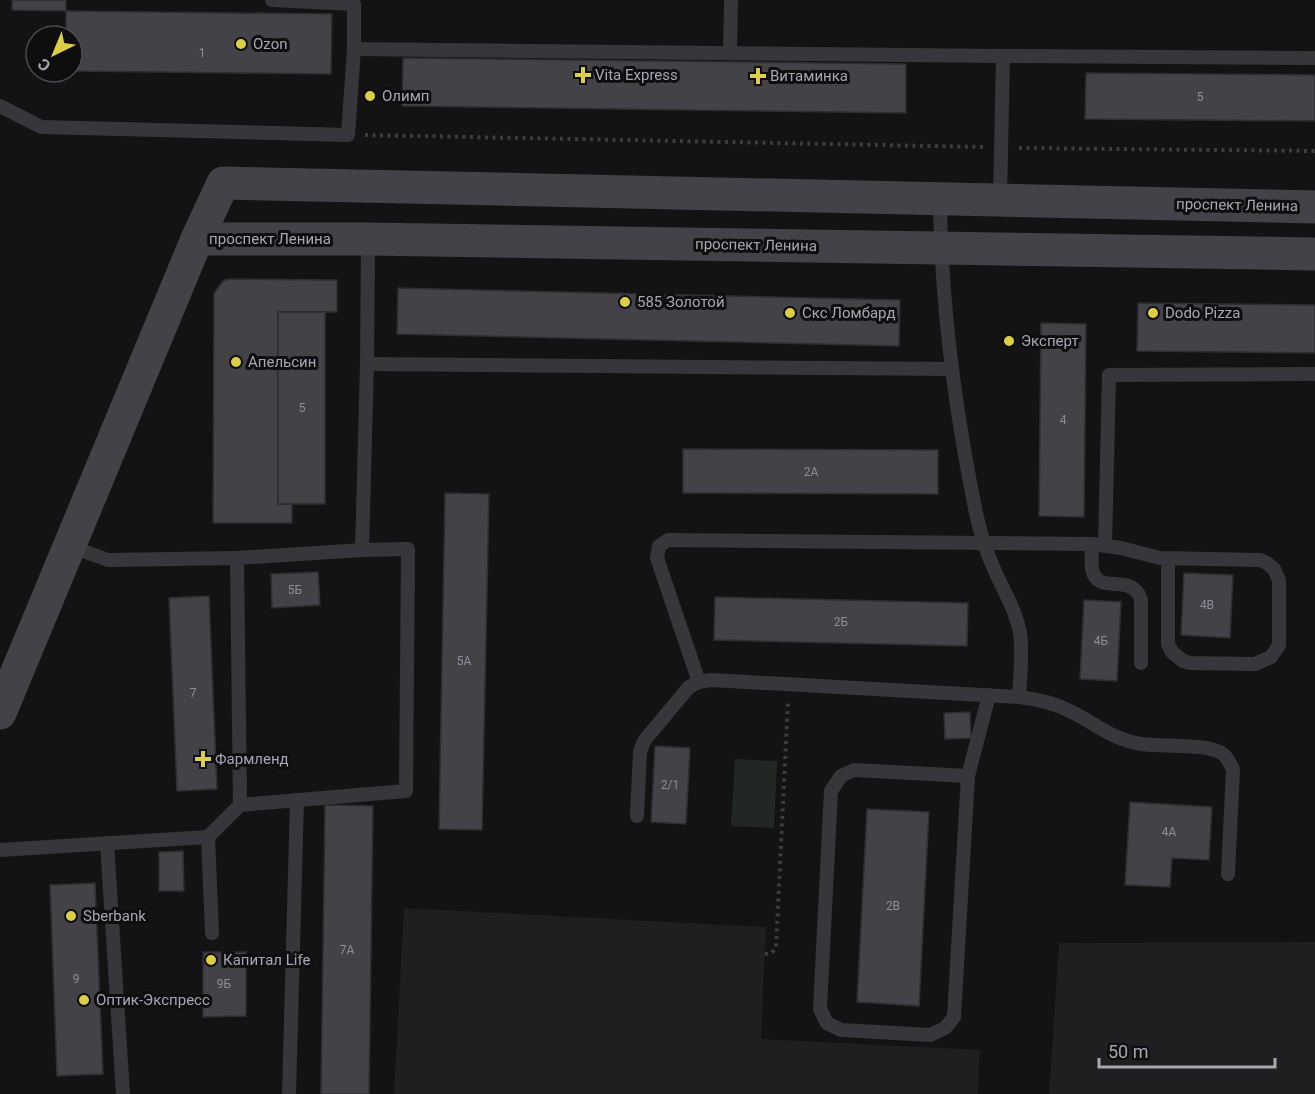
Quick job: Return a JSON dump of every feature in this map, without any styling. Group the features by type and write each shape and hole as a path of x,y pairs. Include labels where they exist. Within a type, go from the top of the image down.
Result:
{"street":[{"name":"проспект Ленина","path":"1315,207 223,183 197,239 368,239 1315,254"},
{"path":"0,713 197,239"}],"lane":[{"path":"0,106 41,127 348,135 354,50 354,4 272,0"},
{"path":"730,53 731,0"},
{"path":"354,50 1315,58"},
{"path":"1000,200 1003,56"},
{"path":"940,199 941,248 952,369 972,492 984,543 1010,603 1020,633 1019,697"},
{"path":"362,550 368,239"},
{"path":"367,364 952,369"},
{"path":"1141,663 1139,593 1135,588 1127,585 1109,584 1097,578 1092,570 1099,545 1109,375 1315,374"},
{"path":"699,682 657,558 657,549 663,542 680,540 1099,545 1168,559 1260,560 1274,569 1280,580 1279,645 1270,657 1255,664 1190,663 1176,657 1168,644 1168,559"},
{"path":"0,850 208,837 240,805 406,791 408,549 237,558 108,560 69,546"},
{"path":"237,558 240,805"},
{"path":"637,816 642,745 678,698 689,687 699,682 711,680 1019,697 1046,701 1060,706 1113,736 1128,741 1143,745 1210,749 1222,753 1233,770 1228,874"},
{"path":"968,776 854,770 836,782 831,790 820,1010 827,1023 834,1028 930,1035 945,1028 954,1017 968,776 989,695"},
{"path":"289,1094 297,800"},
{"path":"208,837 212,933"},
{"path":"107,843 123,1094"}],"path":[{"path":"348,135 1315,152"},
{"path":"765,954 772,953 776,947 789,685"}],"shaded area":[{"path":"735,759 777,761 774,828 731,826"},
{"path":"404,908 766,927 761,1039 980,1050 978,1094 394,1094"},
{"path":"1315,942 1315,1094 1049,1094 1059,943"}],"building":[{"path":"12,0 66,0 66,11 12,10"},
{"path":"66,11 332,14 331,74 84,71 84,24 66,24"},
{"path":"403,58 906,64 906,113 402,106"},
{"path":"1086,73 1315,75 1315,121 1085,119"},
{"path":"229,279 337,280 337,312 278,312 278,504 292,504 292,523 213,523 214,293 223,281"},
{"path":"398,288 900,300 899,346 397,334"},
{"path":"1138,303 1315,305 1315,353 1137,351"},
{"path":"278,312 325,312 325,504 278,504"},
{"path":"1041,323 1086,324 1084,517 1039,516"},
{"path":"683,449 938,450 938,494 683,493"},
{"path":"445,493 489,494 482,830 439,829"},
{"path":"318,572 320,605 272,608 271,574"},
{"path":"1184,573 1233,575 1230,638 1181,635"},
{"path":"209,596 217,789 177,791 169,598"},
{"path":"715,597 968,603 967,646 714,640"},
{"path":"1084,600 1121,602 1117,681 1080,679"},
{"path":"970,712 971,738 945,739 944,713"},
{"path":"655,746 690,748 686,824 651,822"},
{"path":"1130,802 1212,807 1209,860 1172,858 1170,887 1125,885"},
{"path":"325,805 373,806 369,1094 321,1094"},
{"path":"867,809 929,812 919,1006 857,1002"},
{"path":"183,851 184,891 159,891 159,852"},
{"path":"95,883 103,1074 57,1076 50,885"},
{"path":"203,952 246,952 246,1016 203,1017"}],"place":[{"name":"Ozon","path":"241,44"},
{"name":"Vita Express","path":"583,75"},
{"name":"Витаминка","path":"758,76"},
{"name":"Олимп","path":"370,96"},
{"name":"585 Золотой","path":"625,302"},
{"name":"Скс Ломбард","path":"790,313"},
{"name":"Dodo Pizza","path":"1153,313"},
{"name":"Эксперт","path":"1009,341"},
{"name":"Апельсин","path":"236,362"},
{"name":"Фармленд","path":"203,759"},
{"name":"Sberbank","path":"71,916"},
{"name":"Капитал Life","path":"211,960"},
{"name":"Оптик-Экспресс","path":"84,1000"}]}
